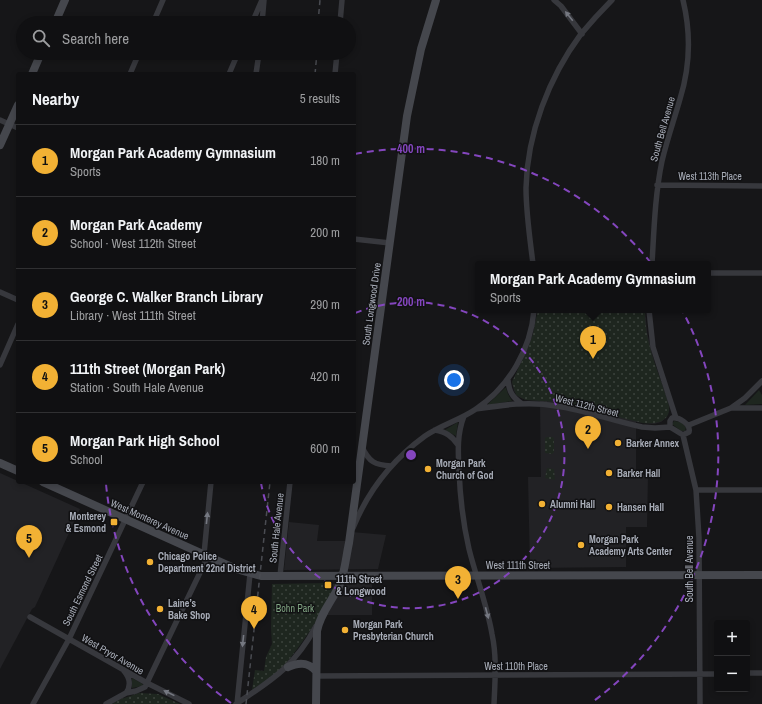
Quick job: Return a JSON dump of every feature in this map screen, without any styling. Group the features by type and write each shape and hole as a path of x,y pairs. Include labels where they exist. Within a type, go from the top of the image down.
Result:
{"main road":[{"path":"58,16 65,0"},
{"name":"South Longwood Drive","path":"316,704 316,639 318,623 339,585 342,576 362,446 411,93 421,49 436,0"},
{"path":"33,72 38,60"},
{"path":"0,145 16,109"},
{"path":"0,463 16,470"},
{"name":"West Monterey Avenue","path":"48,484 126,520 250,574"},
{"name":"West 111th Street","path":"250,574 261,576 762,575"},
{"path":"288,667 296,663 302,663 313,668 316,674"}],"street":[{"path":"156,16 163,0"},
{"path":"255,16 263,0"},
{"path":"262,16 263,0"},
{"path":"341,16 342,0"},
{"path":"554,0 561,6 582,34"},
{"path":"532,261 526,207 527,180 536,126 550,87 561,66 582,34 612,0"},
{"name":"South Bell Avenue","path":"652,261 657,185 668,136 685,82 688,60 688,24 683,0"},
{"path":"131,72 136,60"},
{"path":"230,72 235,60"},
{"path":"256,72 257,60"},
{"path":"334,72 336,60"},
{"path":"0,120 16,127"},
{"name":"West 113th Place","path":"657,185 762,186"},
{"path":"356,239 390,243"},
{"path":"711,273 762,272"},
{"path":"0,292 16,299"},
{"path":"348,544 358,516 367,499 377,482 391,466 413,445 435,430 476,410 494,395 508,380 525,347 531,328 534,313"},
{"path":"649,313 653,347 676,418 689,425"},
{"path":"0,364 16,328"},
{"path":"508,380 511,394 521,403"},
{"path":"689,425 731,408 745,398 762,381"},
{"name":"West 112th Street","path":"476,410 521,403 556,406 642,427 670,427"},
{"path":"731,408 762,408"},
{"path":"464,416 459,433 458,445 462,510 469,549 492,631 496,675 494,704"},
{"path":"676,418 672,418 670,421 670,427 683,435 689,432 689,425"},
{"path":"435,430 445,432 454,438 458,445"},
{"name":"South Bell Avenue","path":"683,435 696,490 699,538 698,575 700,704"},
{"path":"362,446 370,460 382,465 391,466"},
{"name":"South Esmond Street","path":"33,704 69,639 142,484"},
{"path":"106,704 126,693 140,690 145,687 147,683 206,555 211,484"},
{"name":"South Hale Avenue","path":"280,576 290,484"},
{"path":"696,490 762,490"},
{"path":"236,704 250,574"},
{"name":"West Pryor Avenue","path":"30,617 147,683 189,704"},
{"path":"236,704 265,685 288,667 310,639 318,623"},
{"path":"121,668 126,673 129,680 129,689 126,693"},
{"path":"750,673 762,673"},
{"name":"West 110th Place","path":"316,674 714,674"}],"shaded area":[{"path":"537,313 645,313 647,332 654,362 668,401 667,417 661,422 654,424 636,422 636,475 648,475 647,527 626,527 626,567 530,568 528,477 541,477 540,401 526,400 519,397 514,391 512,382 533,334"},
{"path":"0,473 16,480 16,484 24,484 80,509 35,607 32,609 0,669"},
{"path":"289,522 319,525 317,541 349,541 352,532 386,535 378,569 284,570"},
{"path":"372,582 372,615 320,615 333,585 332,584"}],"green space":[{"path":"537,313 645,313 647,335 653,359 669,406 667,416 661,421 643,423 559,402 526,400 516,395 512,382 533,334"},
{"path":"505,388 512,401 488,405 488,404"},
{"path":"759,390 762,395 762,404 745,405"},
{"path":"674,421 684,424 686,427 685,431 681,431 672,424"},
{"path":"458,422 456,436 445,430"},
{"path":"553,437 554,439 554,452 552,454 545,453 545,438"},
{"path":"547,468 554,469 555,480 545,478"},
{"name":"Bohn Park","path":"330,583 332,584 332,591 328,601 313,626 288,662 275,674 252,690 255,670 264,671 266,657 272,644 272,584"},
{"path":"132,678 143,684 142,686 132,688"},
{"path":"139,693 158,694 180,704 112,704 121,699"}],"railway":[{"path":"319,16 320,0"},
{"path":"315,72 316,60"},
{"path":"246,704 270,484"}],"place":[{"name":"Morgan Park Academy Gymnasium","path":"593,359"},
{"name":"Barker Annex","path":"618,443"},
{"name":"Morgan Park Academy","path":"588,449"},
{"name":"Morgan Park Church of God","path":"428,469"},
{"name":"Barker Hall","path":"609,473"},
{"name":"Alumni Hall","path":"542,504"},
{"name":"Hansen Hall","path":"609,507"},
{"name":"Monterey & Esmond","path":"114,522"},
{"name":"Morgan Park Academy Arts Center","path":"581,545"},
{"name":"Morgan Park High School","path":"29,558"},
{"name":"Chicago Police Department 22nd District","path":"150,562"},
{"name":"111th Street & Longwood","path":"328,585"},
{"name":"George C. Walker Branch Library","path":"458,599"},
{"name":"Laine’s Bake Shop","path":"160,609"},
{"name":"111th Street (Morgan Park)","path":"254,629"},
{"name":"Morgan Park Presbyterian Church","path":"345,630"}]}
